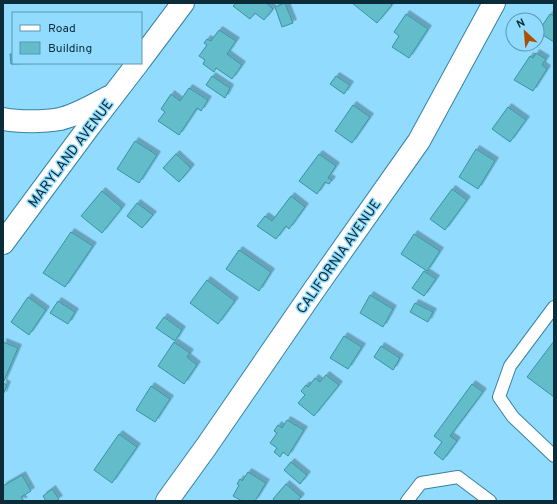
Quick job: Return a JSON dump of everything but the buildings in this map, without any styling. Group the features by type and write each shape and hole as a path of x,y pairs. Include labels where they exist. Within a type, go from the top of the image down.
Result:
{"street":[{"path":"142,58 183,3"},
{"name":"CALIFORNIA AVENUE","path":"167,501 419,141 488,5"},
{"name":"MARYLAND AVENUE","path":"3,243 137,64"},
{"path":"3,119 18,122 59,119 86,109 112,96"}],"lane":[{"path":"554,307 510,366 499,397 513,417 554,456"},
{"path":"407,501 421,483 458,477 490,501"}]}
